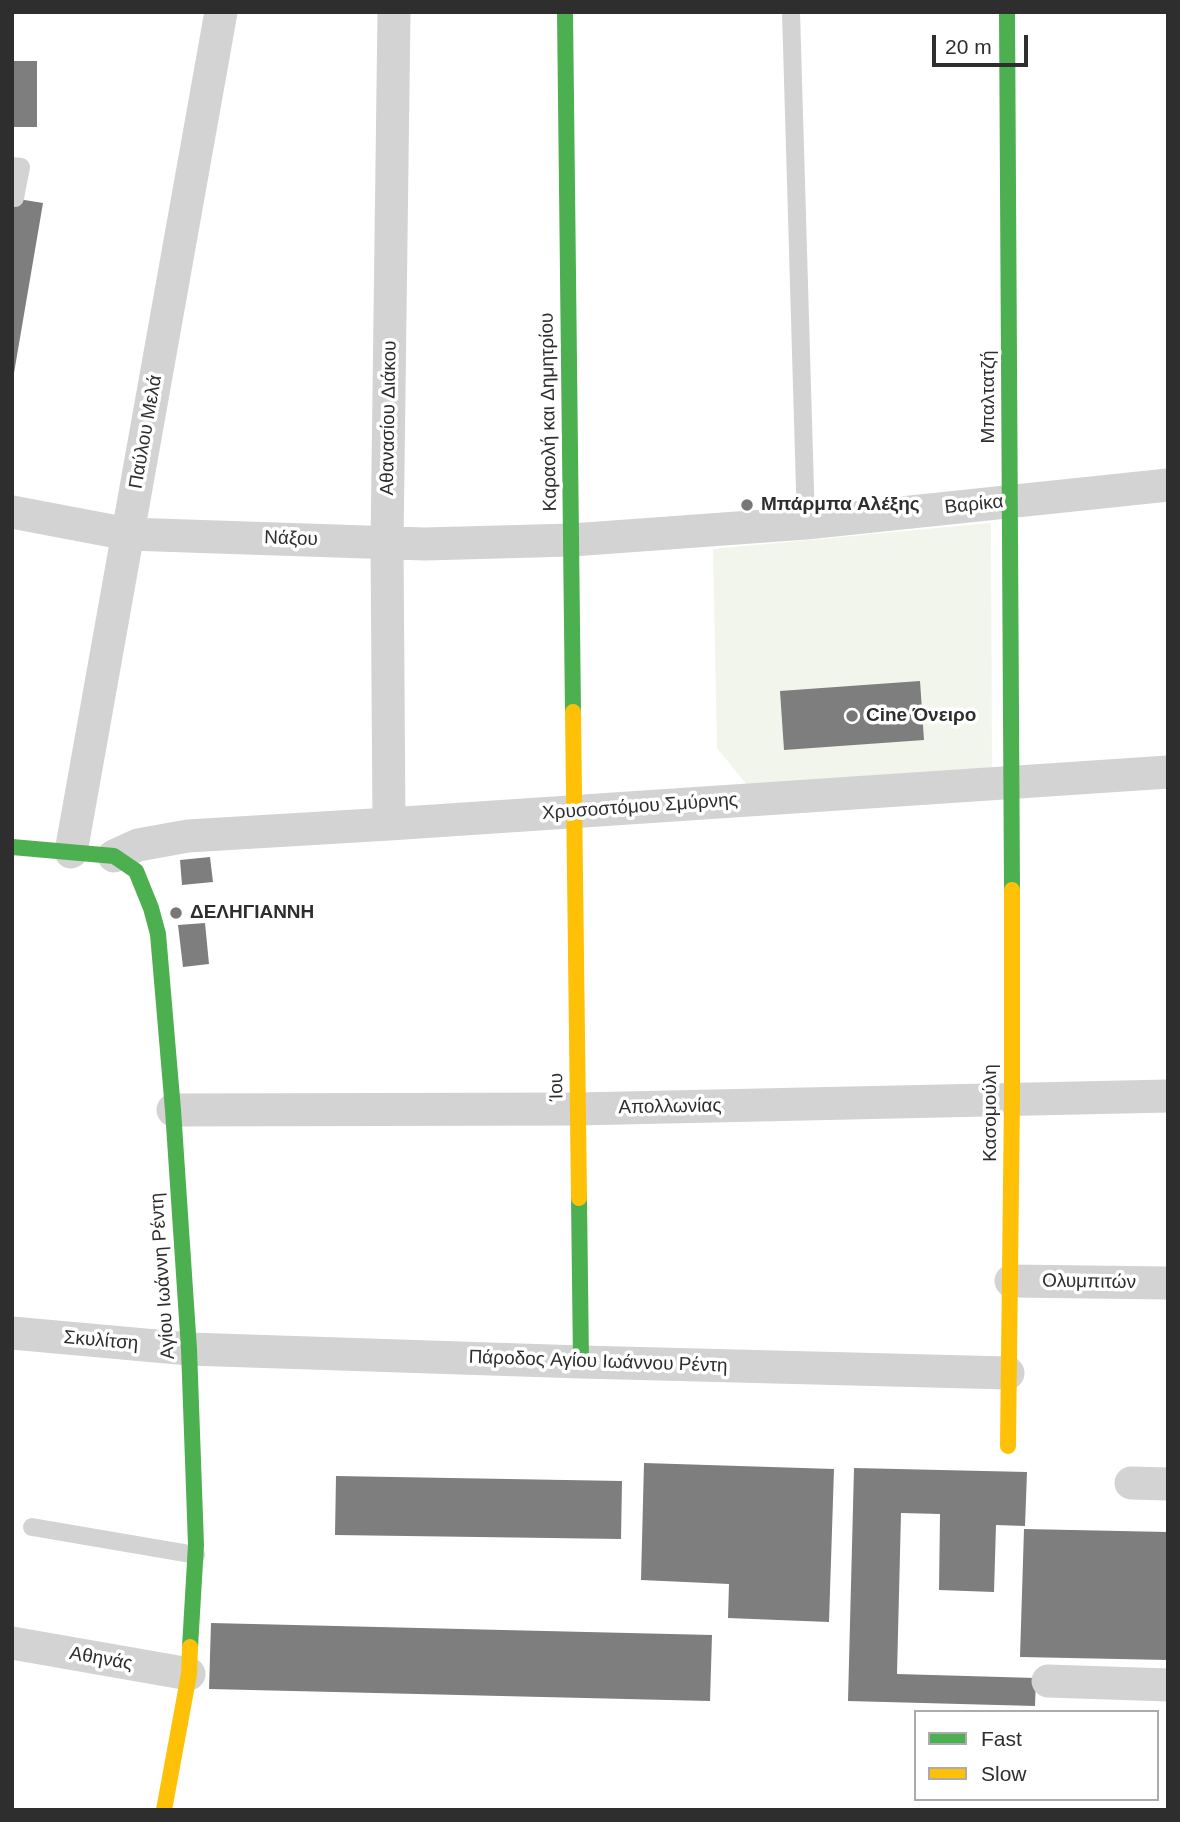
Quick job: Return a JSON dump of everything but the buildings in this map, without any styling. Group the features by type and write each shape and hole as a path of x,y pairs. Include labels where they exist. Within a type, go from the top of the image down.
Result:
{"street":[{"name":"Παύλου Μελά","path":"71,852 221,12"},
{"name":"Αθανασίου Διάκου","path":"388,824 387,543 394,12"},
{"name":"Καραολή και Δημητρίου","path":"565,12 575,811"},
{"name":"Μπαλτατζή","path":"1007,12 1012,781"},
{"name":"Βαρίκα","path":"572,540 806,523 1168,485"},
{"name":"Νάξου","path":"12,512 128,534 425,544 572,540"},
{"name":"Χρυσοστόμου Σμύρνης","path":"114,856 138,845 188,836 1168,772"},
{"name":"Κασομούλη","path":"1008,1446 1012,781"},
{"name":"Ίου","path":"575,811 581,1362"},
{"path":"12,847 114,856"},
{"name":"Αγίου Ιωάννη Ρέντη","path":"114,856 136,872 158,934 189,1349 196,1555 189,1674 164,1810"},
{"name":"Απολλωνίας","path":"173,1110 578,1109 1168,1096"},
{"name":"Ολυμπιτών","path":"1011,1281 1168,1283"},
{"name":"Σκυλίτση","path":"12,1333 189,1349"},
{"name":"Πάροδος Αγίου Ιωάννου Ρέντη","path":"189,1349 1008,1373"},
{"path":"1131,1483 1168,1483"},
{"name":"Αθηνάς","path":"12,1643 189,1674"},
{"path":"1048,1681 1168,1685"}],"lane":[{"path":"791,12 806,523"},
{"path":"12,166 21,167 16,198"},
{"path":"32,1527 196,1555"}],"shaded area":[{"path":"991,523 992,773 752,791 717,748 713,549"}],"traffic: fast":[{"path":"565,12 573,712"},
{"path":"1007,12 1012,890"},
{"path":"12,847 114,856 136,871 158,934 189,1349 196,1545 190,1647"},
{"path":"579,1198 581,1362"}],"traffic: slow":[{"path":"573,712 579,1198"},
{"path":"1008,1446 1012,890"},
{"path":"164,1810 189,1674 190,1647"}],"place":[{"name":"Μπάρμπα Αλέξης","path":"747,505"},
{"name":"Cine Όνειρο","path":"852,716"},
{"name":"ΔΕΛΗΓΙΑΝΝΗ","path":"176,913"}]}
